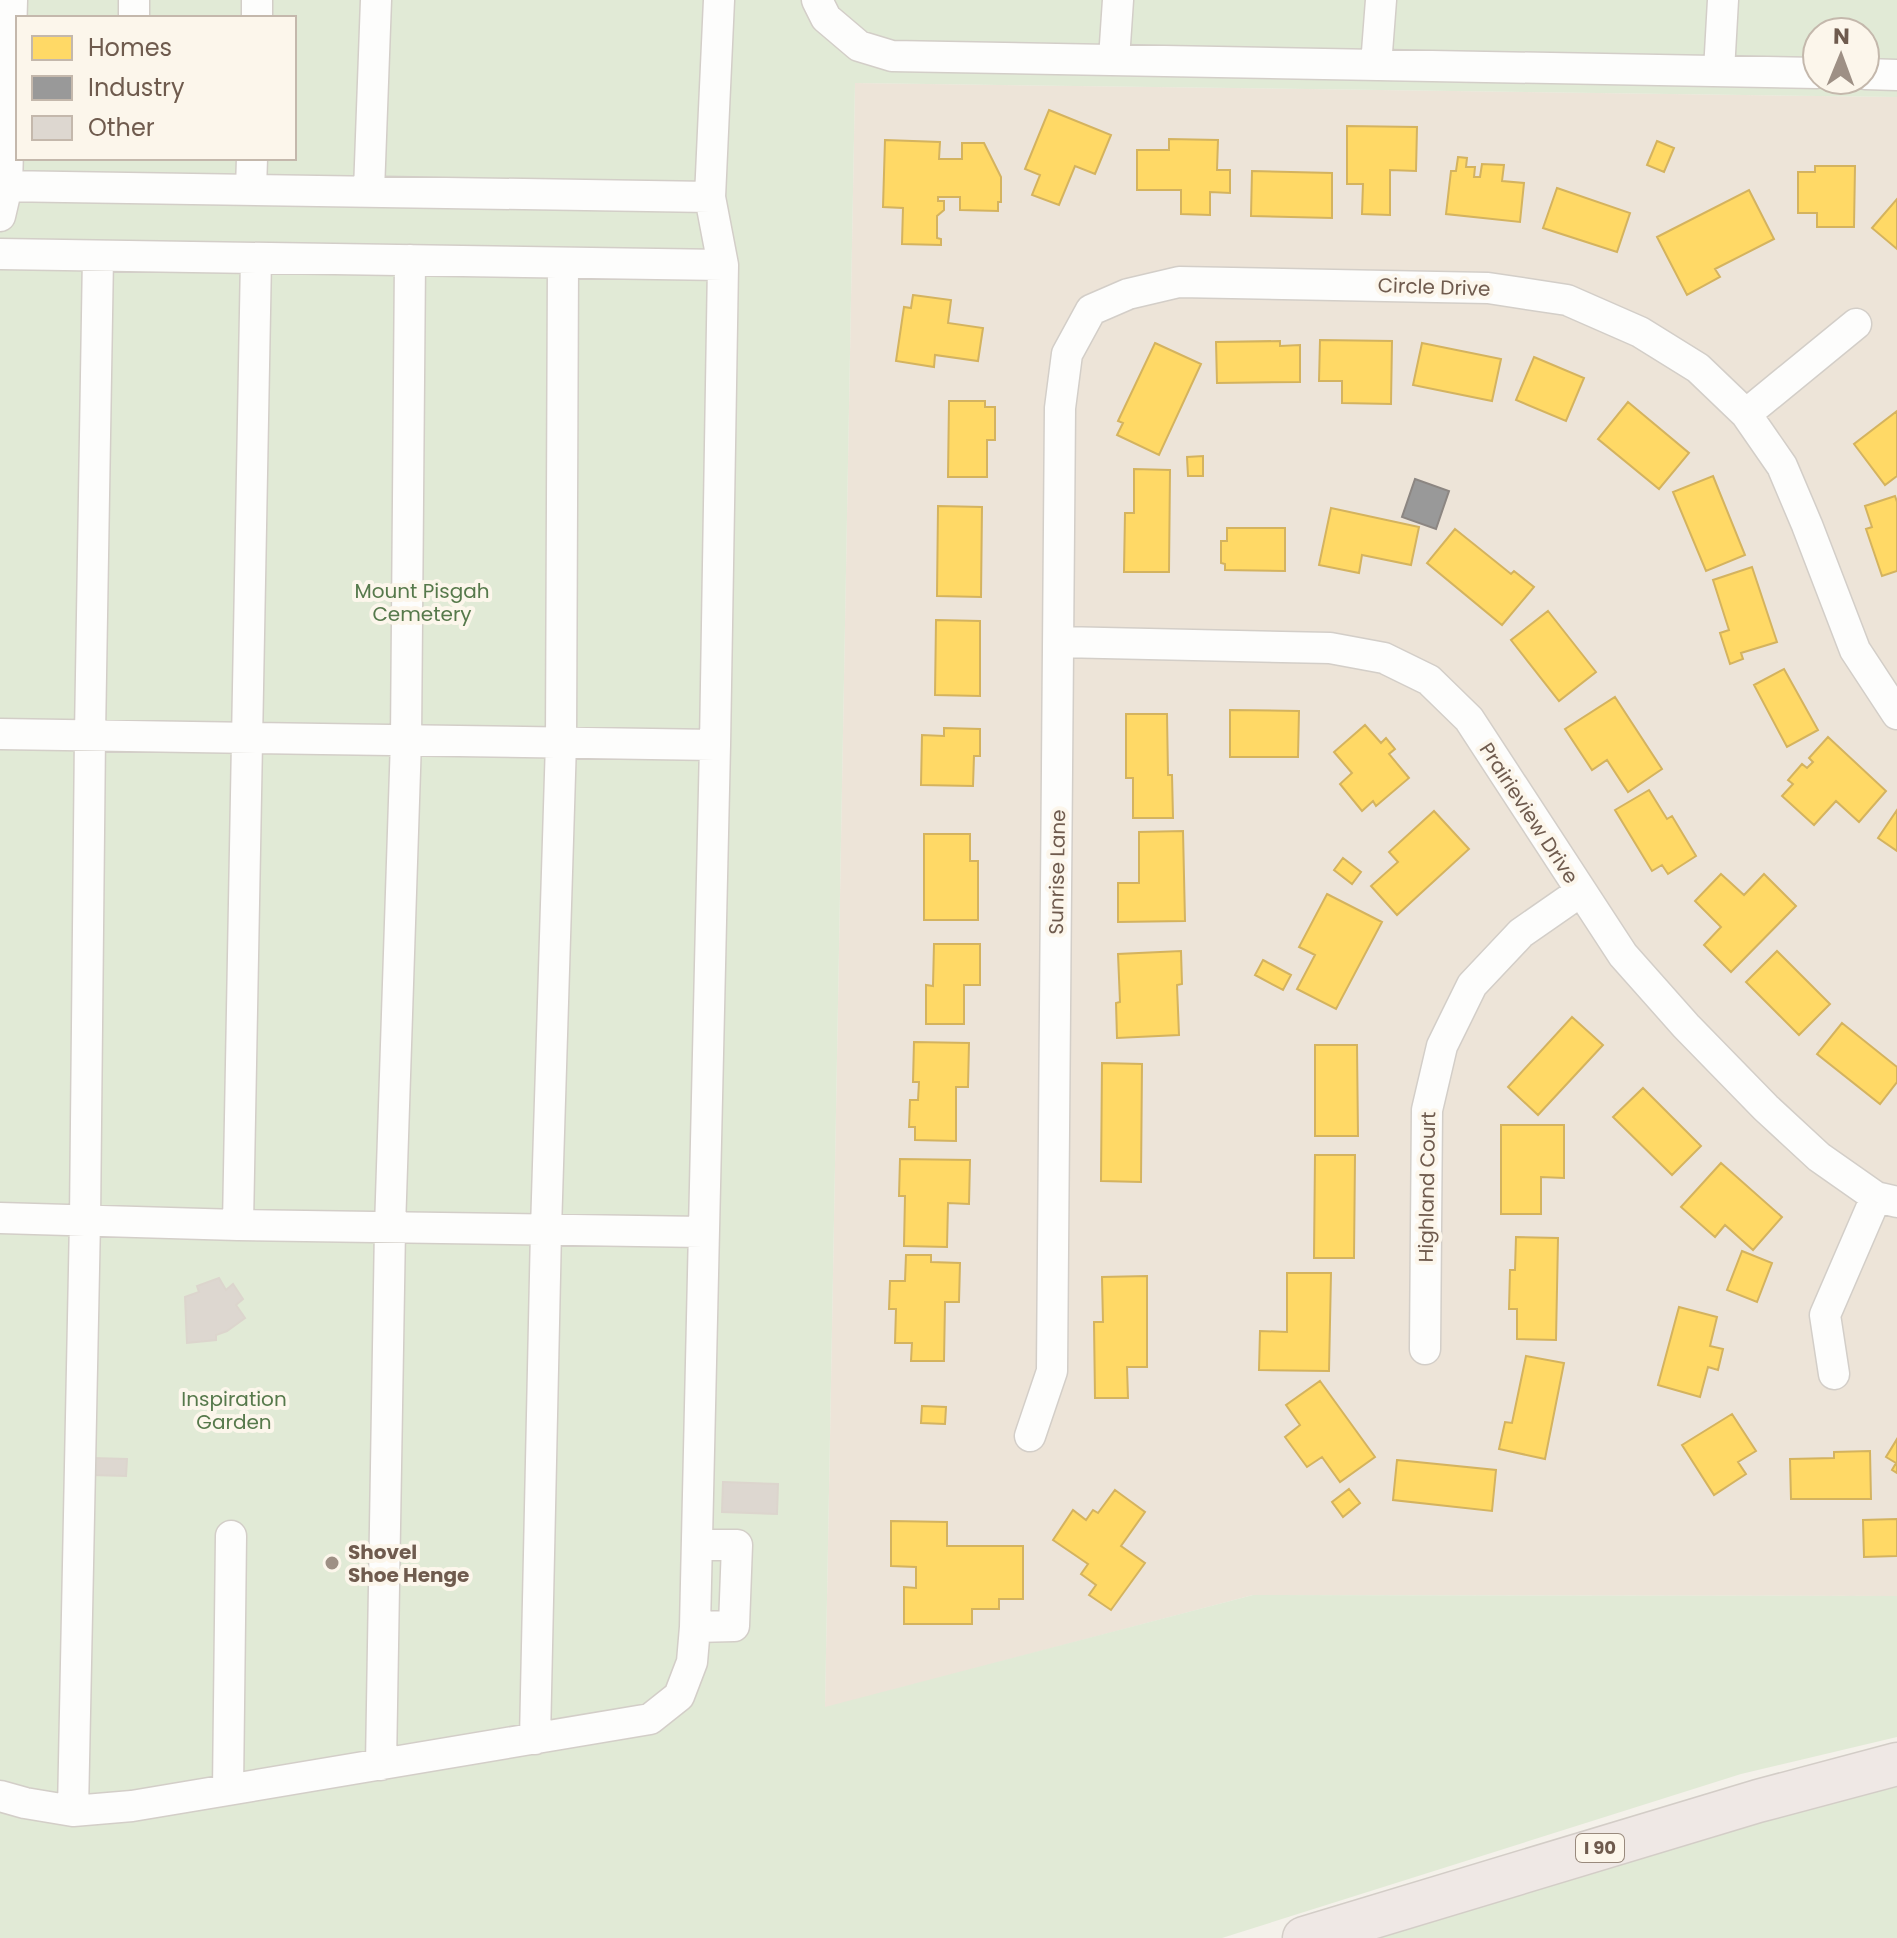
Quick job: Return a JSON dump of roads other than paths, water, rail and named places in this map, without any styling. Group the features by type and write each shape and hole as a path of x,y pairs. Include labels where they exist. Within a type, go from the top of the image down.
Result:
{"highway":[{"name":"I 90","path":"1304,1938 1758,1801 1897,1764"}],"street":[{"path":"0,216 12,0"},
{"path":"369,191 376,0"},
{"path":"0,1796 73,1811 132,1806 650,1719 679,1696 692,1662 698,1545 723,265 710,197 719,0"},
{"path":"817,0 826,18 859,46 892,56 1801,73"},
{"path":"1114,59 1118,0"},
{"path":"1376,65 1381,0"},
{"path":"1719,71 1723,0"},
{"path":"251,189 252,160"},
{"path":"3,186 130,172 251,189 710,197"},
{"path":"0,254 723,265"},
{"path":"73,1811 85,1220 98,256"},
{"path":"238,1225 256,258"},
{"path":"381,1765 390,1228 406,740 410,260"},
{"path":"535,1739 561,742 563,263"},
{"name":"Circle Drive","path":"1091,310 1128,294 1179,282 1488,288 1567,300 1640,332 1698,368 1746,414 1782,466 1855,650 1897,714"},
{"name":"Sunrise Lane","path":"1030,1436 1052,1371 1060,408 1067,354 1091,310"},
{"path":"1746,414 1856,324"},
{"name":"Prairieview Drive","path":"1059,642 1330,648 1384,658 1429,680 1469,719 1623,955 1696,1037 1766,1108 1819,1157 1886,1199"},
{"path":"0,734 715,745"},
{"name":"Highland Court","path":"1425,1349 1427,1110 1442,1046 1472,985 1521,933 1580,892"},
{"path":"1834,1374 1825,1315 1886,1199"},
{"path":"0,1218 703,1232"},
{"path":"228,1790 231,1536"}],"place":[{"name":"Shovel Shoe Henge","path":"332,1563"}],"park label":[{"name":"Mount Pisgah Cemetery","path":"422,602"},
{"name":"Inspiration Garden","path":"234,1410"}]}
